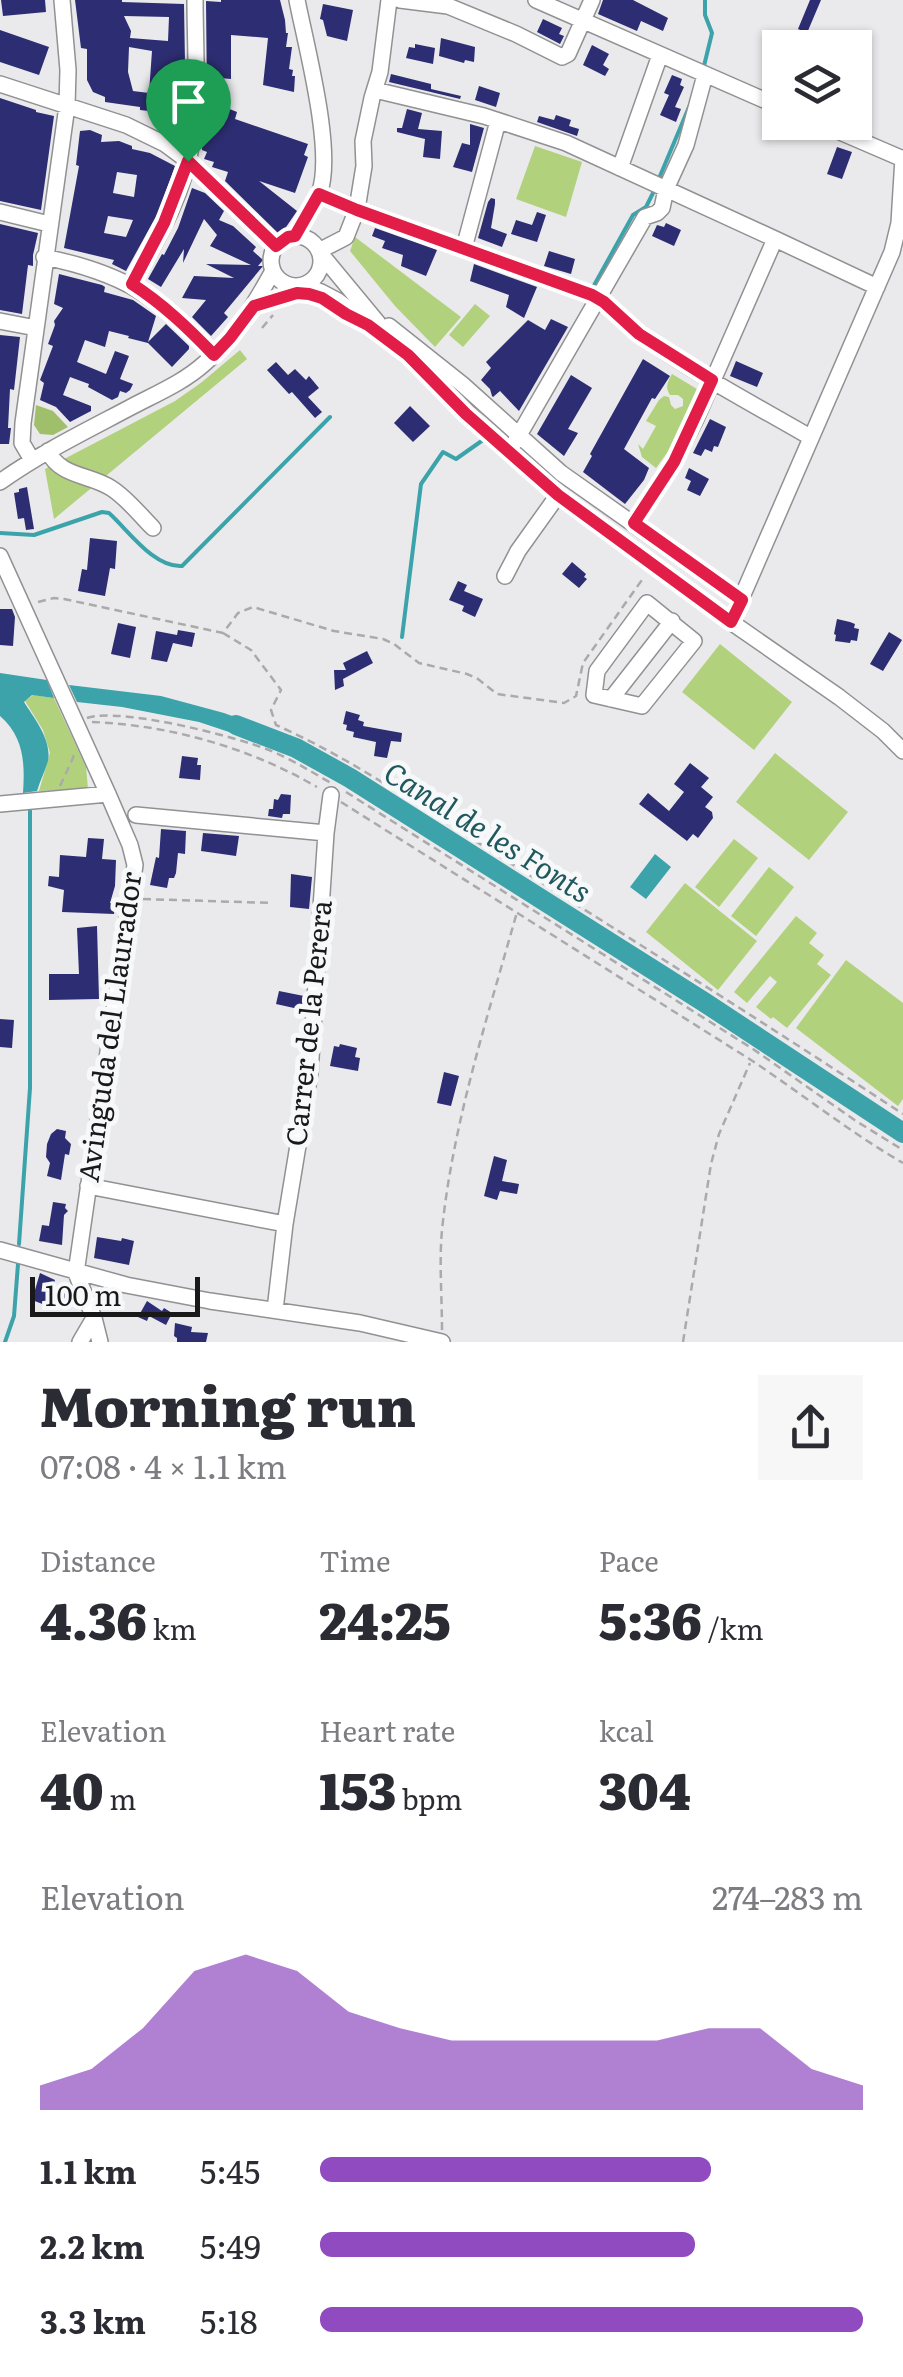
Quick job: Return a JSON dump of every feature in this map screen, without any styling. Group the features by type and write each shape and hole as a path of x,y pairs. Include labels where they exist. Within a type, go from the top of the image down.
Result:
{"street":[{"path":"32,460 22,439 44,257 68,106 62,0"},
{"path":"132,284 164,223 188,161 195,100 195,0"},
{"path":"297,0 322,132 324,155 317,197 322,252 338,292 368,325"},
{"path":"254,306 315,278 322,252 349,233 357,210 364,166 363,141 380,72 389,0"},
{"path":"400,0 448,6 562,57 568,54 592,0"},
{"path":"536,0 762,99"},
{"path":"620,168 660,55"},
{"path":"504,449 519,435 645,216 662,208 666,189 686,146 705,75"},
{"path":"0,84 138,130 165,144 188,161 276,246"},
{"path":"375,90 498,121 566,143 877,286"},
{"path":"464,248 498,121"},
{"path":"731,622 892,252 899,223 903,158 860,140"},
{"path":"317,197 595,297 639,334 810,437"},
{"path":"295,236 317,197"},
{"path":"0,212 49,224"},
{"path":"288,237 305,237 348,271 405,352 330,296 282,282 273,271 271,258 276,246 288,237"},
{"path":"634,523 674,462 775,239"},
{"path":"322,252 361,304 405,352 504,449 652,565 851,706 903,751"},
{"path":"44,257 97,270 132,284 185,324 214,355"},
{"path":"0,482 48,450 193,373 230,338 273,271"},
{"path":"254,306 287,295 309,294 368,325"},
{"path":"0,321 36,328"},
{"path":"389,326 462,384 561,472 742,600"},
{"path":"48,450 54,462 66,471 113,489 154,528"},
{"path":"505,576 555,492 561,472"},
{"name":"Avinguda del Llaurador","path":"0,556 134,858 132,898 76,1273 100,1342"},
{"path":"610,699 694,595"},
{"path":"646,603 673,622 694,641 642,706 594,695 597,671 646,603"},
{"path":"0,804 108,794"},
{"name":"Carrer de la Perera","path":"276,1310 284,1224 310,1073 331,795"},
{"path":"136,815 326,833"},
{"path":"88,1186 284,1224"},
{"path":"0,1250 162,1293 360,1323 442,1342"},
{"path":"80,1342 94,1318"},
{"path":"360,1323 360,1342"}],"path":[{"path":"262,328 280,307"},
{"path":"224,633 242,610 252,607 334,632 383,639 419,664 468,674 496,694 564,703 576,696 583,663 652,565"},
{"path":"26,614 44,599 64,599 224,633 251,650 281,690 271,710 276,725 333,752 441,819 903,1114"},
{"path":"76,721 97,714 161,721 264,748 290,759 754,1049 903,1150"},
{"path":"76,721 189,735 278,766 331,795 751,1060 903,1163"},
{"path":"48,800 74,758 76,721"},
{"path":"132,898 273,902"},
{"path":"442,1342 442,1232 458,1133 517,912"},
{"path":"682,1342 718,1134 751,1060"}],"green space":[{"path":"535,146 582,162 566,217 516,199"},
{"path":"355,237 461,317 435,347 350,251"},
{"path":"475,304 490,316 463,347 449,335"},
{"path":"240,350 247,359 54,519 45,469 175,401"},
{"path":"672,374 697,389 672,446 656,468 642,457 638,444 643,449 656,426 646,421 659,400 669,397 675,409 683,406 683,399 670,395 668,390"},
{"path":"36,405 53,411 68,427 53,435 40,434 34,425"},
{"path":"720,644 792,702 754,750 682,692"},
{"path":"33,695 54,698 86,767 88,789 39,791 50,753 43,730 25,701"},
{"path":"775,753 848,812 809,860 736,802"},
{"path":"734,839 758,858 719,907 695,887"},
{"path":"769,867 794,887 756,936 731,916"},
{"path":"685,883 757,941 718,990 646,932"},
{"path":"796,916 817,933 809,943 824,955 817,964 831,975 787,1028 756,1007 777,982 770,976 747,1003 734,992"},
{"path":"846,960 903,1003 903,1099 898,1106 796,1028"}],"water":[{"path":"0,673 47,680 54,698 32,695 24,702 49,753 37,791 23,793 21,751 14,733 0,716"},
{"path":"69,685 161,696 265,728 259,742 199,722 77,702"},
{"path":"655,854 671,867 646,899 630,887"}],"building":[{"path":"1,0 45,0 46,12 3,16"},
{"path":"75,0 184,4 185,64 184,71 177,72 174,96 181,97 180,132 166,123 167,116 105,102 105,97 93,92 87,80 87,49 81,48","holes":["124,16 169,17 168,41 130,38","129,47 152,51 149,93 133,91 128,72"]},
{"path":"280,0 288,33 286,47 292,47 289,69 295,76 294,92 263,85 268,38 231,35 231,79 220,78 219,96 228,96 227,108 237,112 235,119 308,144 304,155 308,157 295,193 259,181 297,211 282,233 225,181 228,172 212,167 214,162 204,159 207,152 202,147 210,124 206,122 211,99 207,99 206,1"},
{"path":"603,0 633,0 668,18 663,31 641,21 637,31 598,14"},
{"path":"810,0 821,0 808,30 798,29"},
{"path":"323,4 353,10 347,41 327,36 320,19"},
{"path":"543,19 562,28 560,44 537,32"},
{"path":"0,30 49,47 39,75 0,62"},
{"path":"441,38 475,47 474,62 439,56"},
{"path":"415,44 435,48 433,64 406,58 409,47 415,48"},
{"path":"592,45 609,54 603,65 609,69 605,76 583,65"},
{"path":"391,74 431,84 431,89 461,96 460,99 389,82"},
{"path":"672,75 682,79 680,85 684,87 675,107 681,109 676,122 660,115"},
{"path":"479,86 500,93 496,107 475,100"},
{"path":"0,98 54,116 41,210 0,201"},
{"path":"407,109 422,113 418,129 442,131 440,159 423,157 425,139 397,132"},
{"path":"556,115 571,120 569,126 579,129 577,136 537,122 539,116 554,120"},
{"path":"470,124 484,128 472,172 453,167 462,143 470,145"},
{"path":"90,130 102,135 101,142 119,141 175,166 159,211 126,271 112,264 114,260 64,248 79,166 76,165 80,131","holes":["117,172 137,175 134,197 113,193","108,216 133,220 126,237 104,233"]},
{"path":"837,147 852,152 842,179 827,174"},
{"path":"192,188 205,193 224,211 219,220 233,226 256,247 253,251 263,260 258,266 263,266 224,313 228,317 211,336 192,317 206,300 182,298 194,276 234,278 206,264 251,265 210,246 217,235 204,219 183,263 184,249 161,287 148,279 178,228"},
{"path":"491,198 495,204 491,228 507,234 502,247 478,238"},
{"path":"537,212 546,215 537,242 511,234 516,220 532,225"},
{"path":"666,223 681,230 674,246 652,236 657,225 664,227"},
{"path":"0,224 38,233 33,266 28,265 22,314 0,310"},
{"path":"375,228 437,250 426,276 401,266 403,255 382,248 385,241 372,236"},
{"path":"549,251 575,259 571,274 544,266"},
{"path":"474,264 537,287 524,318 506,307 509,295 470,281"},
{"path":"59,274 102,285 104,292 133,300 156,316 148,342 166,324 189,349 172,367 148,343 129,336 109,331 105,347 85,340 77,362 106,374 115,351 129,356 120,379 133,384 112,400 70,377 63,395 91,406 91,411 70,422 56,407 40,400 44,383 40,380 53,346 48,344 54,321 63,308 54,304"},
{"path":"551,319 568,327 519,411 500,391 493,397 481,380 491,368 486,362 528,320 545,330"},
{"path":"0,335 20,337 14,390 10,389 9,444 0,444"},
{"path":"643,359 670,376 652,398 624,449 649,468 625,504 583,472"},
{"path":"736,361 763,373 757,387 730,376"},
{"path":"276,362 288,375 295,369 306,380 309,376 319,388 308,397 322,412 315,418 267,370"},
{"path":"571,375 592,388 568,429 578,433 564,456 537,434"},
{"path":"410,406 430,426 413,442 394,423"},
{"path":"710,419 726,427 718,447 714,446 712,452 705,449 701,456 693,453"},
{"path":"689,468 709,479 700,496 687,490 691,481 685,478"},
{"path":"27,487 34,529 26,530 24,518 18,519 14,493"},
{"path":"90,538 117,541 115,569 110,568 105,596 78,591 82,569 87,570"},
{"path":"572,562 586,574 587,579 579,588 562,574"},
{"path":"458,581 467,585 464,591 483,599 475,617 462,611 464,606 449,600"},
{"path":"0,609 12,609 15,617 13,646 0,645"},
{"path":"837,619 855,624 854,628 859,629 857,641 835,641"},
{"path":"118,623 136,627 130,658 111,654"},
{"path":"178,630 195,633 192,647 173,643 167,662 151,659 156,631 177,635"},
{"path":"889,632 902,640 883,671 870,664"},
{"path":"367,651 373,663 343,679 344,686 335,690 334,670 346,670 343,663"},
{"path":"346,711 360,715 358,720 364,722 363,726 402,733 401,742 391,741 387,758 374,756 376,742 353,737 354,732 346,730"},
{"path":"182,756 198,758 200,780 179,778"},
{"path":"690,763 709,778 701,787 713,797 705,807 713,818 698,838 693,834 687,841 639,804 648,793 669,811 684,792 674,784"},
{"path":"281,794 291,795 290,814 283,814 282,818 268,816 274,799 278,800"},
{"path":"161,829 186,831 185,854 178,853 176,873 169,878 167,888 150,885 156,857 159,858"},
{"path":"203,833 239,836 236,856 201,851"},
{"path":"88,838 104,839 102,859 116,860 110,903 115,903 114,914 62,912 64,890 48,886 49,876 59,877 60,855 86,857"},
{"path":"291,874 312,877 309,909 290,907"},
{"path":"97,926 99,999 49,1000 49,974 79,974 77,928"},
{"path":"279,991 304,996 303,1010 276,1004"},
{"path":"0,1019 14,1020 12,1048 0,1047"},
{"path":"334,1046 357,1048 358,1071 330,1066"},
{"path":"444,1072 459,1076 451,1106 437,1103"},
{"path":"57,1129 66,1131 65,1138 71,1144 69,1155 65,1154 61,1180 47,1176 47,1144"},
{"path":"494,1156 507,1160 502,1181 519,1184 517,1194 500,1191 497,1200 484,1196"},
{"path":"53,1202 66,1204 68,1211 64,1215 62,1245 39,1241 42,1225 49,1226"},
{"path":"97,1237 134,1241 129,1265 94,1258"},
{"path":"40,1273 55,1280 50,1293 67,1288 70,1297 45,1305 32,1300"},
{"path":"147,1301 172,1313 166,1325 149,1316 147,1321 138,1317"},
{"path":"175,1323 192,1327 191,1332 208,1333 206,1342 177,1342"}],"waterway":[{"path":"703,70 712,33 705,15 705,0"},
{"path":"660,176 689,107"},
{"path":"592,289 633,215 646,207 653,193"},
{"path":"0,533 34,535 109,513 152,555 182,566 330,417"},
{"path":"402,637 421,484 443,452 456,459 487,441"},
{"name":"Canal de les Fonts","path":"236,725 296,748 350,778 903,1133"},
{"path":"19,1244 30,1088 30,804"},
{"path":"5,1342 14,1316 18,1264"}],"route":[{"path":"188,161 276,246 295,236 319,194 592,295 639,334 712,380 674,462 634,523 742,600 731,622 558,495 466,414 408,355 322,298 297,293 254,306 214,355 185,324 132,284 154,245 188,161"}]}
